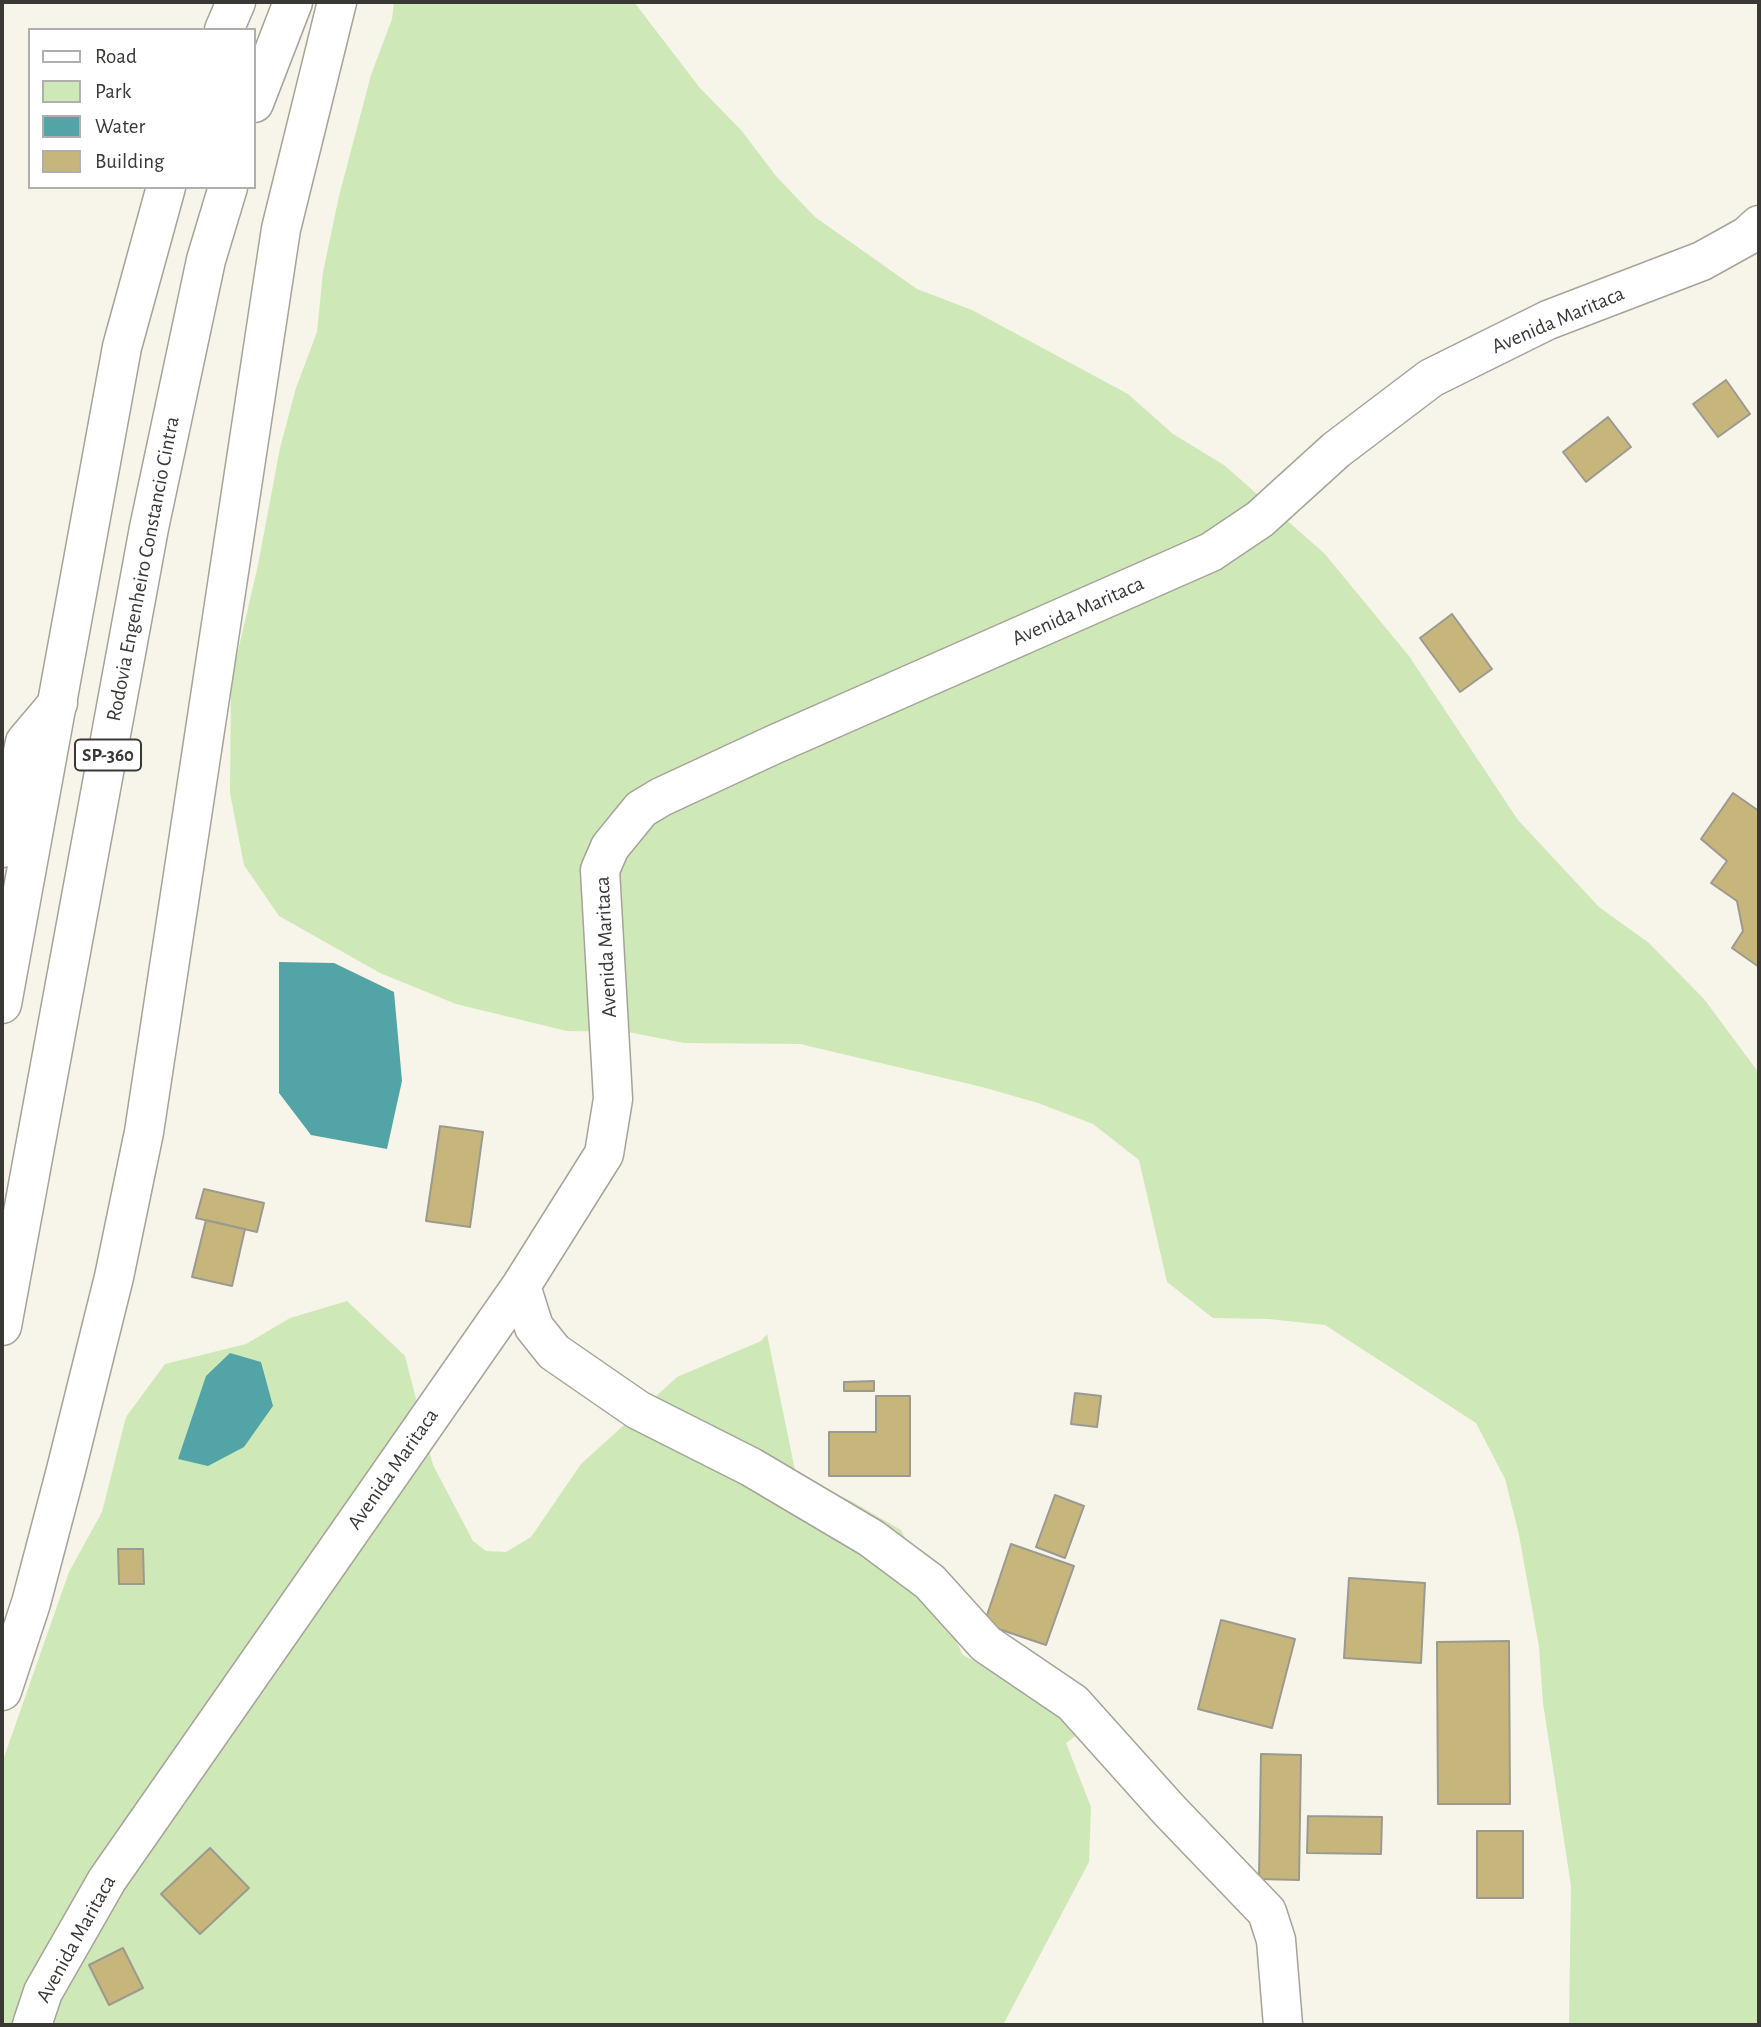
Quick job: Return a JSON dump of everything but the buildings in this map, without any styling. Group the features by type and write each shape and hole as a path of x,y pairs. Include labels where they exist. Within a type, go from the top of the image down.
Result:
{"main road":[{"path":"225,28 236,2"},
{"path":"256,98 293,2"},
{"path":"2,1691 31,1603 69,1457 114,1277 141,1146 281,229 337,2"},
{"name":"SP-360","path":"2,1004 122,347 165,189"},
{"name":"Rodovia Engenheiro Constancio Cintra","path":"2,1326 149,528 206,260 227,189"},
{"name":"Avenida Maritaca","path":"32,2025 43,1992 107,1880 521,1286 604,1154 613,1099 600,870 610,847 642,810 661,797 773,745 1211,552 1260,519 1336,450 1431,378 1548,320 1702,261 1747,236 1759,225"},
{"path":"2,848 25,742 58,703"},
{"path":"521,1286 534,1327 554,1352 638,1410 751,1467 870,1538 930,1582 986,1644 1073,1703 1169,1810 1267,1912 1276,1940 1283,2025"}],"green space":[{"path":"394,2 634,2 700,88 741,130 776,176 815,217 917,289 972,310 1128,394 1173,434 1224,465 1324,553 1409,656 1518,820 1599,907 1649,943 1704,999 1759,1073 1759,2025 1569,2025 1571,1886 1543,1703 1539,1647 1519,1535 1505,1479 1476,1423 1325,1325 1269,1319 1213,1318 1167,1282 1139,1160 1093,1124 1038,1103 982,1087 800,1044 684,1043 628,1032 567,1031 456,1004 380,973 279,916 244,865 230,793 231,681 258,565 280,448 296,388 317,332 323,272 339,196 371,75 392,19"},
{"path":"347,1301 405,1356 433,1465 473,1541 486,1551 506,1552 531,1537 581,1464 677,1377 761,1341 767,1334 796,1475 851,1501 901,1530 963,1655 1091,1725 1066,1743 1091,1807 1089,1862 1003,2025 2,2025 2,1763 69,1572 102,1512 126,1417 165,1364 246,1344 290,1318"}],"water":[{"path":"279,962 334,963 394,992 402,1081 387,1149 311,1135 279,1093"},
{"path":"230,1353 261,1362 273,1406 244,1447 208,1466 178,1459 206,1376"}]}
